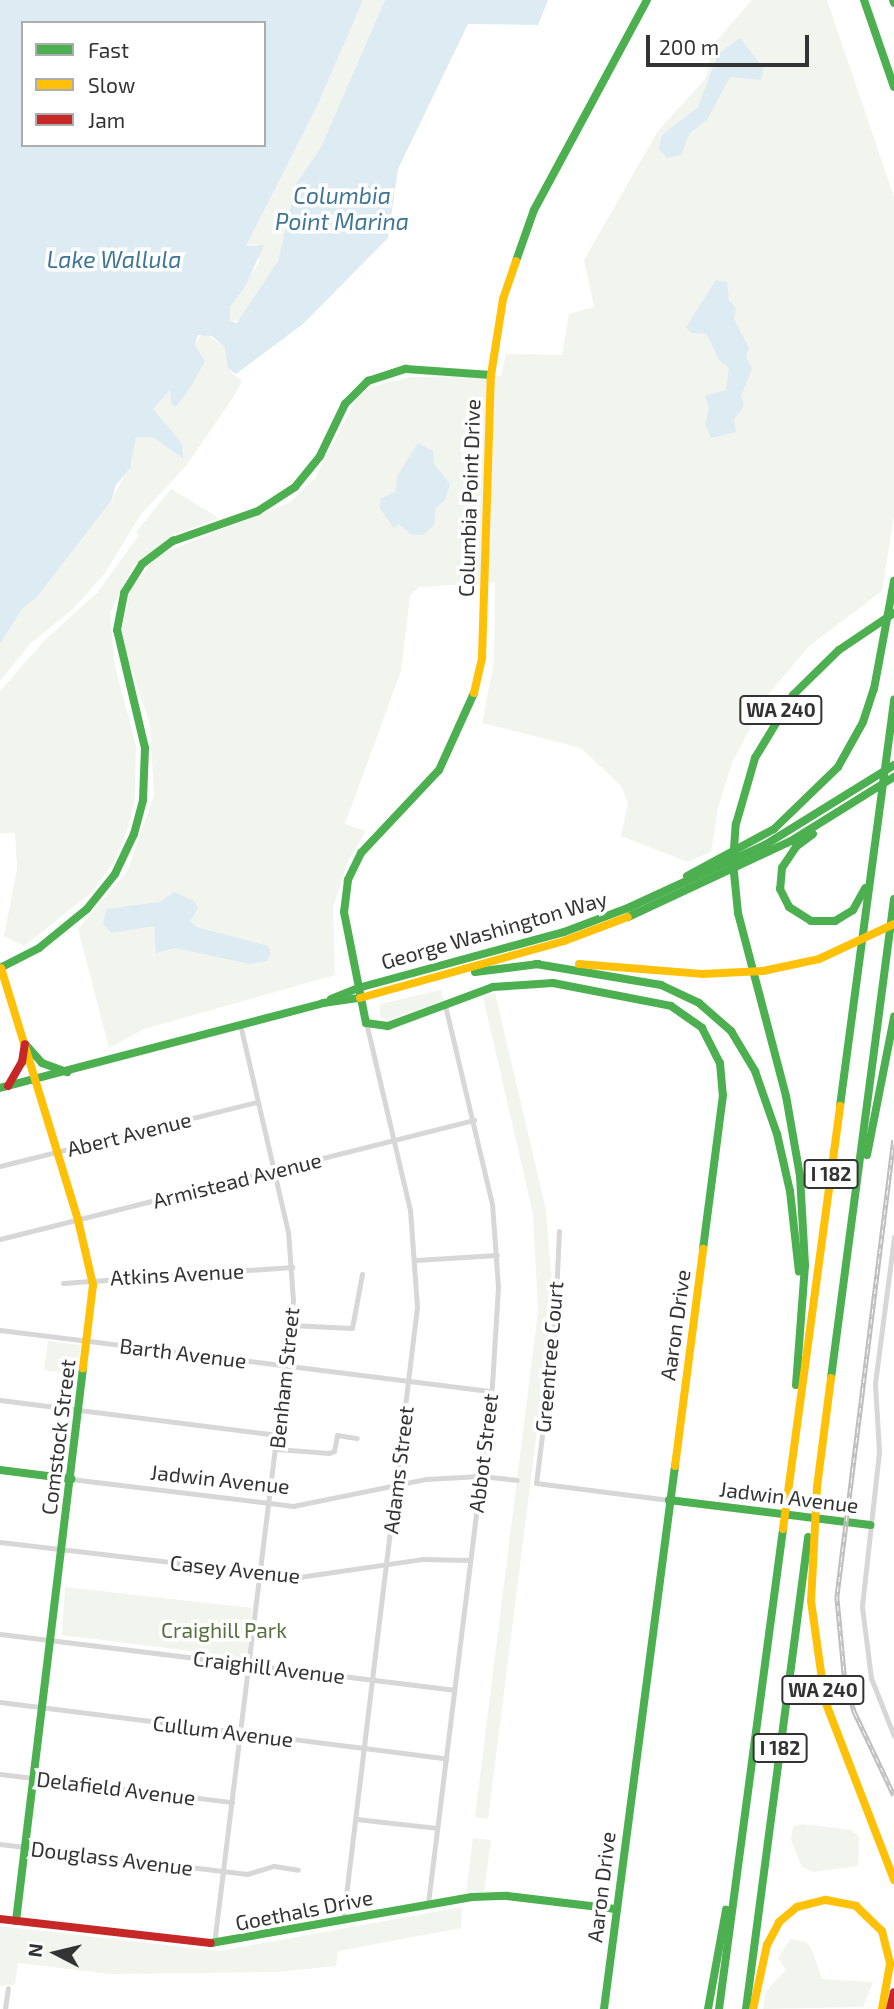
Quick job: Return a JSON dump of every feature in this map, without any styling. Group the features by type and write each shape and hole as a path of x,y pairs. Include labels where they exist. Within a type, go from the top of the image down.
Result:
{"main road":[{"name":"Columbia Point Drive","path":"360,998 344,912 355,863 377,832 439,770 464,725 478,684 491,375 503,299 526,228 647,0"},
{"path":"864,0 894,87"},
{"path":"1,968 39,948 87,909 115,874 134,834 144,800 145,748 117,630 124,593 142,564 173,541 258,510 295,487 320,456 351,395 368,381 406,369 491,375"},
{"path":"630,907 774,829 830,777 869,707 894,581"},
{"name":"WA 240","path":"787,1503 802,1327 805,1242 796,1145 736,898 736,824 755,758 780,712 818,668 871,626 894,613"},
{"name":"I 182","path":"719,2009 894,700"},
{"name":"George Washington Way","path":"323,1003 358,988 564,932 630,907 765,845 894,765"},
{"name":"George Washington Way","path":"4,1087 323,1003 360,998 437,978 564,941 666,902 760,857 849,807 894,777"},
{"path":"849,807 786,860 780,888 789,907 804,919 819,922 849,914 861,898 874,844"},
{"name":"I 182","path":"746,2009 850,1245 894,899"},
{"path":"437,978 536,964 718,975 777,969 840,951 894,924"},
{"path":"536,964 661,985 699,1003 731,1031 755,1071 787,1174 802,1327"},
{"name":"Comstock Street","path":"1,968 78,1220 92,1280 88,1341 16,1922"},
{"name":"Aaron Drive","path":"366,1023 380,1029 503,985 572,986 671,1006 696,1022 715,1048 723,1095 604,2009"},
{"path":"360,998 366,1023"},
{"path":"850,1245 894,1017"},
{"path":"25,1044 42,1063 67,1072"},
{"path":"4,1087 22,1062 25,1044"},
{"name":"Jadwin Avenue","path":"0,1470 71,1479"},
{"name":"WA 240","path":"817,1488 811,1601 820,1679 894,1880"},
{"name":"Jadwin Avenue","path":"669,1500 870,1525"},
{"path":"708,2009 745,1810"},
{"name":"Goethals Drive","path":"0,1919 214,1944 428,1903 507,1896 615,1909"},
{"path":"753,2009 767,1945 779,1922 797,1907 826,1900 856,1906 882,1931 890,1964 882,2009"},
{"path":"890,2009 894,1992"}],"street":[{"name":"Abbot Street","path":"428,1903 496,1345 496,1255 492,1203 445,1005"},
{"name":"Adams Street","path":"344,1920 417,1307 416,1260 395,1140 366,1023"},
{"name":"Benham Street","path":"214,1944 291,1325 292,1267 275,1170 240,1024"},
{"name":"Abert Avenue","path":"0,1166 257,1102"},
{"name":"Armistead Avenue","path":"0,1239 474,1120"},
{"name":"Greentree Court","path":"536,1483 554,1339 559,1231"},
{"path":"894,1237 875,1384 879,1452 862,1588 863,1638 876,1694 894,1736"},
{"path":"416,1260 496,1255"},
{"name":"Atkins Avenue","path":"63,1283 292,1267"},
{"path":"291,1325 352,1328 362,1275"},
{"name":"Barth Avenue","path":"0,1330 491,1391"},
{"path":"0,1400 278,1434"},
{"path":"276,1450 329,1453 334,1451 337,1435 357,1438"},
{"name":"Jadwin Avenue","path":"71,1479 269,1504 317,1504 396,1485 480,1476 517,1480"},
{"name":"Jadwin Avenue","path":"536,1483 669,1500"},
{"name":"Casey Avenue","path":"0,1542 260,1573 318,1576 422,1559 470,1560"},
{"name":"Craighill Avenue","path":"0,1634 454,1690"},
{"name":"Cullum Avenue","path":"0,1702 446,1758"},
{"name":"Delafield Avenue","path":"0,1774 232,1802"},
{"path":"356,1818 437,1828"},
{"name":"Douglass Avenue","path":"0,1844 223,1872 251,1874 274,1866 298,1870"},
{"path":"5,2009 8,1988"}],"green space":[{"path":"363,0 385,0 321,147 296,184 278,261 241,320 230,322 230,307 259,262 257,244 246,246 318,104"},
{"path":"752,0 827,0 894,197 894,516 882,591 809,646 767,696 732,763 718,808 711,852 688,862 621,836 628,802 621,786 581,748 482,723 494,662 495,582 419,587 410,596 401,671 345,824 366,831 348,861 333,908 335,975 144,1029 109,1048 78,929 128,870 154,795 150,724 120,635 132,587 158,555 289,503 315,478 357,398 371,387 409,377 501,376 506,354 562,355 569,314 594,307 584,260 658,131 706,78 712,46"},
{"path":"203,332 225,348 231,372 242,381 234,396 186,466 141,514 105,573 74,608 31,643 0,681 0,644 23,608 37,597 111,501 131,463 136,437 153,437 183,459 184,448 155,416 154,404 171,389 170,401 179,403 205,361 195,345"},
{"path":"171,489 219,518 174,535 134,565 110,613 115,667 136,745 135,800 127,831 114,862 92,892 24,946 4,936 17,869 15,833 0,833 0,691 46,639 97,593 139,535 136,532"},
{"path":"441,990 444,1000 389,1020 380,1017 380,1004"},
{"path":"495,993 546,1210 552,1282 548,1343 488,1819 475,1817 538,1311 533,1214 483,997"},
{"path":"48,1341 81,1345 77,1375 44,1370"},
{"name":"Craighill Park","path":"65,1587 252,1608 247,1658 62,1635"},
{"path":"802,1824 852,1830 859,1837 858,1866 813,1872 802,1867 791,1840 793,1827"},
{"path":"473,1838 491,1840 484,1892 466,1893"},
{"path":"462,1907 461,1928 338,1951 336,1966 277,1972 111,1974 18,1963 15,1985 0,1986 0,1926 219,1951"},
{"path":"790,1939 806,1942 812,1950 822,1979 873,1982 863,2007 763,2009 766,1991 786,1970 778,1958"}],"water":[{"name":"Lake Wallula","path":"0,0 363,0 318,104 246,246 264,245 245,287 230,307 230,321 237,323 278,261 296,184 321,147 385,0 548,0 538,25 468,24 398,169 388,238 303,324 236,374 228,368 225,348 212,336 198,335 195,345 205,361 190,388 176,407 171,404 170,390 153,409 183,445 183,459 153,437 136,437 130,468 116,485 111,501 37,597 23,608 0,644"},
{"path":"740,38 764,69 761,80 730,77 707,120 690,133 681,155 667,158 659,149 662,135 698,107 718,54"},
{"path":"716,280 727,282 729,300 736,308 734,319 749,348 746,356 752,369 741,396 744,405 734,420 736,432 711,438 705,425 709,408 705,396 726,390 729,368 719,360 707,334 691,333 686,327"},
{"path":"418,443 433,451 434,464 450,484 445,500 436,508 434,525 423,535 411,534 399,524 394,528 380,509 380,499 395,492 398,475"},
{"path":"174,892 194,901 198,908 190,921 196,927 268,946 271,953 267,961 250,964 175,948 156,953 154,926 112,933 103,924 106,909 160,902"}],"railway":[{"path":"894,1140 837,1596 845,1681 855,1713 894,1795"}],"traffic: fast":[{"path":"516,261 534,210 647,0"},
{"path":"864,0 894,87"},
{"path":"0,968 39,948 87,909 115,874 134,834 143,800 145,748 117,630 124,593 142,564 173,541 258,511 295,487 320,456 345,404 368,381 406,369 491,375"},
{"path":"687,876 774,829 838,767 863,722 874,689 894,581"},
{"path":"796,1385 805,1265 800,1176 786,1096 738,913 733,863 736,824 755,758 793,695 839,650 894,613"},
{"path":"474,693 439,770 361,853 348,880 344,912 366,1023 388,1026 493,987 553,983 671,1006 702,1028 720,1063 723,1095 703,1249"},
{"path":"840,1106 894,700"},
{"path":"358,988 564,932 630,907 765,845 894,765"},
{"path":"628,917 791,841 894,777"},
{"path":"813,834 796,847 782,868 780,889 789,907 811,921 835,921 853,910 865,888"},
{"path":"831,1378 894,899"},
{"path":"536,964 661,985 699,1003 731,1031 755,1071 777,1134 790,1191 799,1272"},
{"path":"475,972 539,964"},
{"path":"331,999 358,988"},
{"path":"0,1088 323,1003 360,998"},
{"path":"867,1155 894,1017"},
{"path":"25,1044 42,1063 67,1072"},
{"path":"16,1921 83,1368"},
{"path":"604,2009 675,1466"},
{"path":"0,1470 71,1479"},
{"path":"669,1500 870,1525"},
{"path":"719,2009 783,1529"},
{"path":"746,2009 808,1537"},
{"path":"211,1943 472,1897 507,1896 615,1909"},
{"path":"708,2009 726,1910"}],"traffic: slow":[{"path":"474,693 482,657 491,375 503,299 516,261"},
{"path":"360,998 564,941 628,917"},
{"path":"579,964 702,974 763,971 819,959 894,924"},
{"path":"1,968 78,1220 93,1285 83,1368"},
{"path":"783,1529 840,1106"},
{"path":"675,1466 703,1249"},
{"path":"831,1378 817,1488 811,1601 825,1701 894,1880"},
{"path":"753,2009 767,1945 779,1922 797,1907 826,1900 856,1906 882,1931 890,1964 882,2009"}],"traffic: jam":[{"path":"8,1086 22,1062 25,1044"},
{"path":"0,1919 211,1943"},
{"path":"890,2009 894,1992"}],"water label":[{"name":"Columbia Point Marina","path":"342,208"}]}
